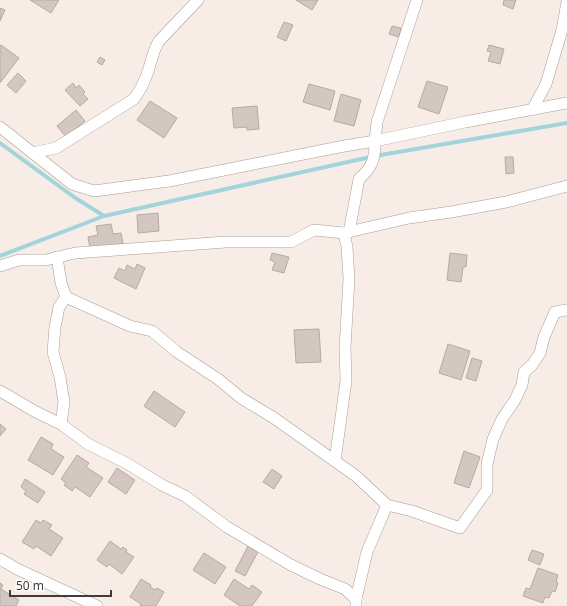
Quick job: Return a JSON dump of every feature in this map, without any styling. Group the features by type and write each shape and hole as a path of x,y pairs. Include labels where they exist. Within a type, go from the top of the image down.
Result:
{"street":[{"path":"32,153 56,148 134,99 146,76 154,48 198,0"},
{"path":"335,461 346,381 345,348 349,279 346,233 359,179 368,172 375,156 377,122 418,0"},
{"path":"532,110 546,84 562,30 567,2"},
{"path":"0,127 72,184 94,191 170,181 465,122 567,104"},
{"path":"0,266 19,260 46,260 74,252 226,242 291,242 314,230 346,233 409,218 506,202 567,186"},
{"path":"57,257 60,283 66,297 130,326 152,331 177,352 218,379 241,398 274,418 356,476 387,505 412,511 460,528 487,490 487,464 493,439 502,419 515,400 522,385 524,372 532,365 540,353 544,337 555,312 567,310"},
{"path":"61,424 64,402 60,377 53,352 55,327 59,307 66,297"},
{"path":"0,391 36,412 61,424 88,444 128,464 162,485 184,496 227,527 291,565 345,589 356,602"},
{"path":"356,602 367,552 387,505"},
{"path":"0,559 97,606"}],"building":[{"path":"30,0 59,0 51,13"},
{"path":"296,0 318,0 312,10"},
{"path":"504,0 516,0 513,9 503,5"},
{"path":"0,8 5,10 0,21"},
{"path":"284,22 293,25 286,41 277,37"},
{"path":"392,26 401,28 399,37 389,34"},
{"path":"1,45 19,58 0,83 0,46"},
{"path":"489,45 504,49 500,64 488,61 491,52 487,51"},
{"path":"100,57 105,60 102,65 97,62"},
{"path":"18,73 26,81 16,93 7,85"},
{"path":"427,81 448,87 439,114 418,107"},
{"path":"73,83 76,88 79,85 85,92 83,94 88,99 80,106 65,90"},
{"path":"309,84 335,91 330,110 303,102"},
{"path":"341,94 361,100 354,126 334,121"},
{"path":"150,101 177,118 164,138 137,120"},
{"path":"257,106 259,129 247,130 247,127 234,128 232,108"},
{"path":"76,110 85,121 66,137 57,126"},
{"path":"505,157 513,157 514,173 506,174"},
{"path":"158,213 159,231 138,233 137,215"},
{"path":"111,224 113,234 121,233 123,244 90,249 88,237 98,235 96,226"},
{"path":"272,253 289,257 284,273 272,270 275,262 270,260"},
{"path":"450,253 467,255 466,267 463,267 461,282 447,280"},
{"path":"137,264 145,268 136,289 114,278 119,268 125,271 127,265 135,269"},
{"path":"319,329 321,362 296,363 294,330"},
{"path":"448,344 470,351 461,380 439,373"},
{"path":"472,358 482,361 476,381 466,378"},
{"path":"154,391 185,412 175,427 144,406"},
{"path":"0,424 6,429 0,436"},
{"path":"41,437 53,444 51,449 64,457 53,475 28,460"},
{"path":"464,451 480,457 469,488 454,483"},
{"path":"77,455 89,463 86,467 103,478 90,497 75,487 72,491 64,485 66,483 61,479"},
{"path":"117,468 135,480 126,494 108,482"},
{"path":"272,469 282,476 274,489 263,482"},
{"path":"25,479 45,492 38,503 24,494 26,491 21,487"},
{"path":"36,520 41,523 43,520 52,525 49,529 63,538 51,556 36,546 34,549 22,542"},
{"path":"110,541 121,549 123,547 127,550 126,552 134,557 122,574 109,564 107,567 97,560"},
{"path":"248,546 258,552 245,576 235,571"},
{"path":"532,550 544,554 540,565 528,560"},
{"path":"204,553 226,567 215,584 193,570"},
{"path":"538,568 558,575 556,582 558,583 555,592 552,591 549,598 545,597 543,603 523,596 526,588 530,589"},
{"path":"141,579 151,585 150,587 156,590 157,588 164,592 156,606 140,606 141,604 130,597"},
{"path":"234,579 249,589 252,585 262,592 252,606 240,606 224,595"},
{"path":"0,583 3,585 1,589 19,600 16,606 0,606"}],"waterway":[{"path":"0,143 74,197 104,216 375,156 567,123"},
{"path":"0,256 104,216"}]}
